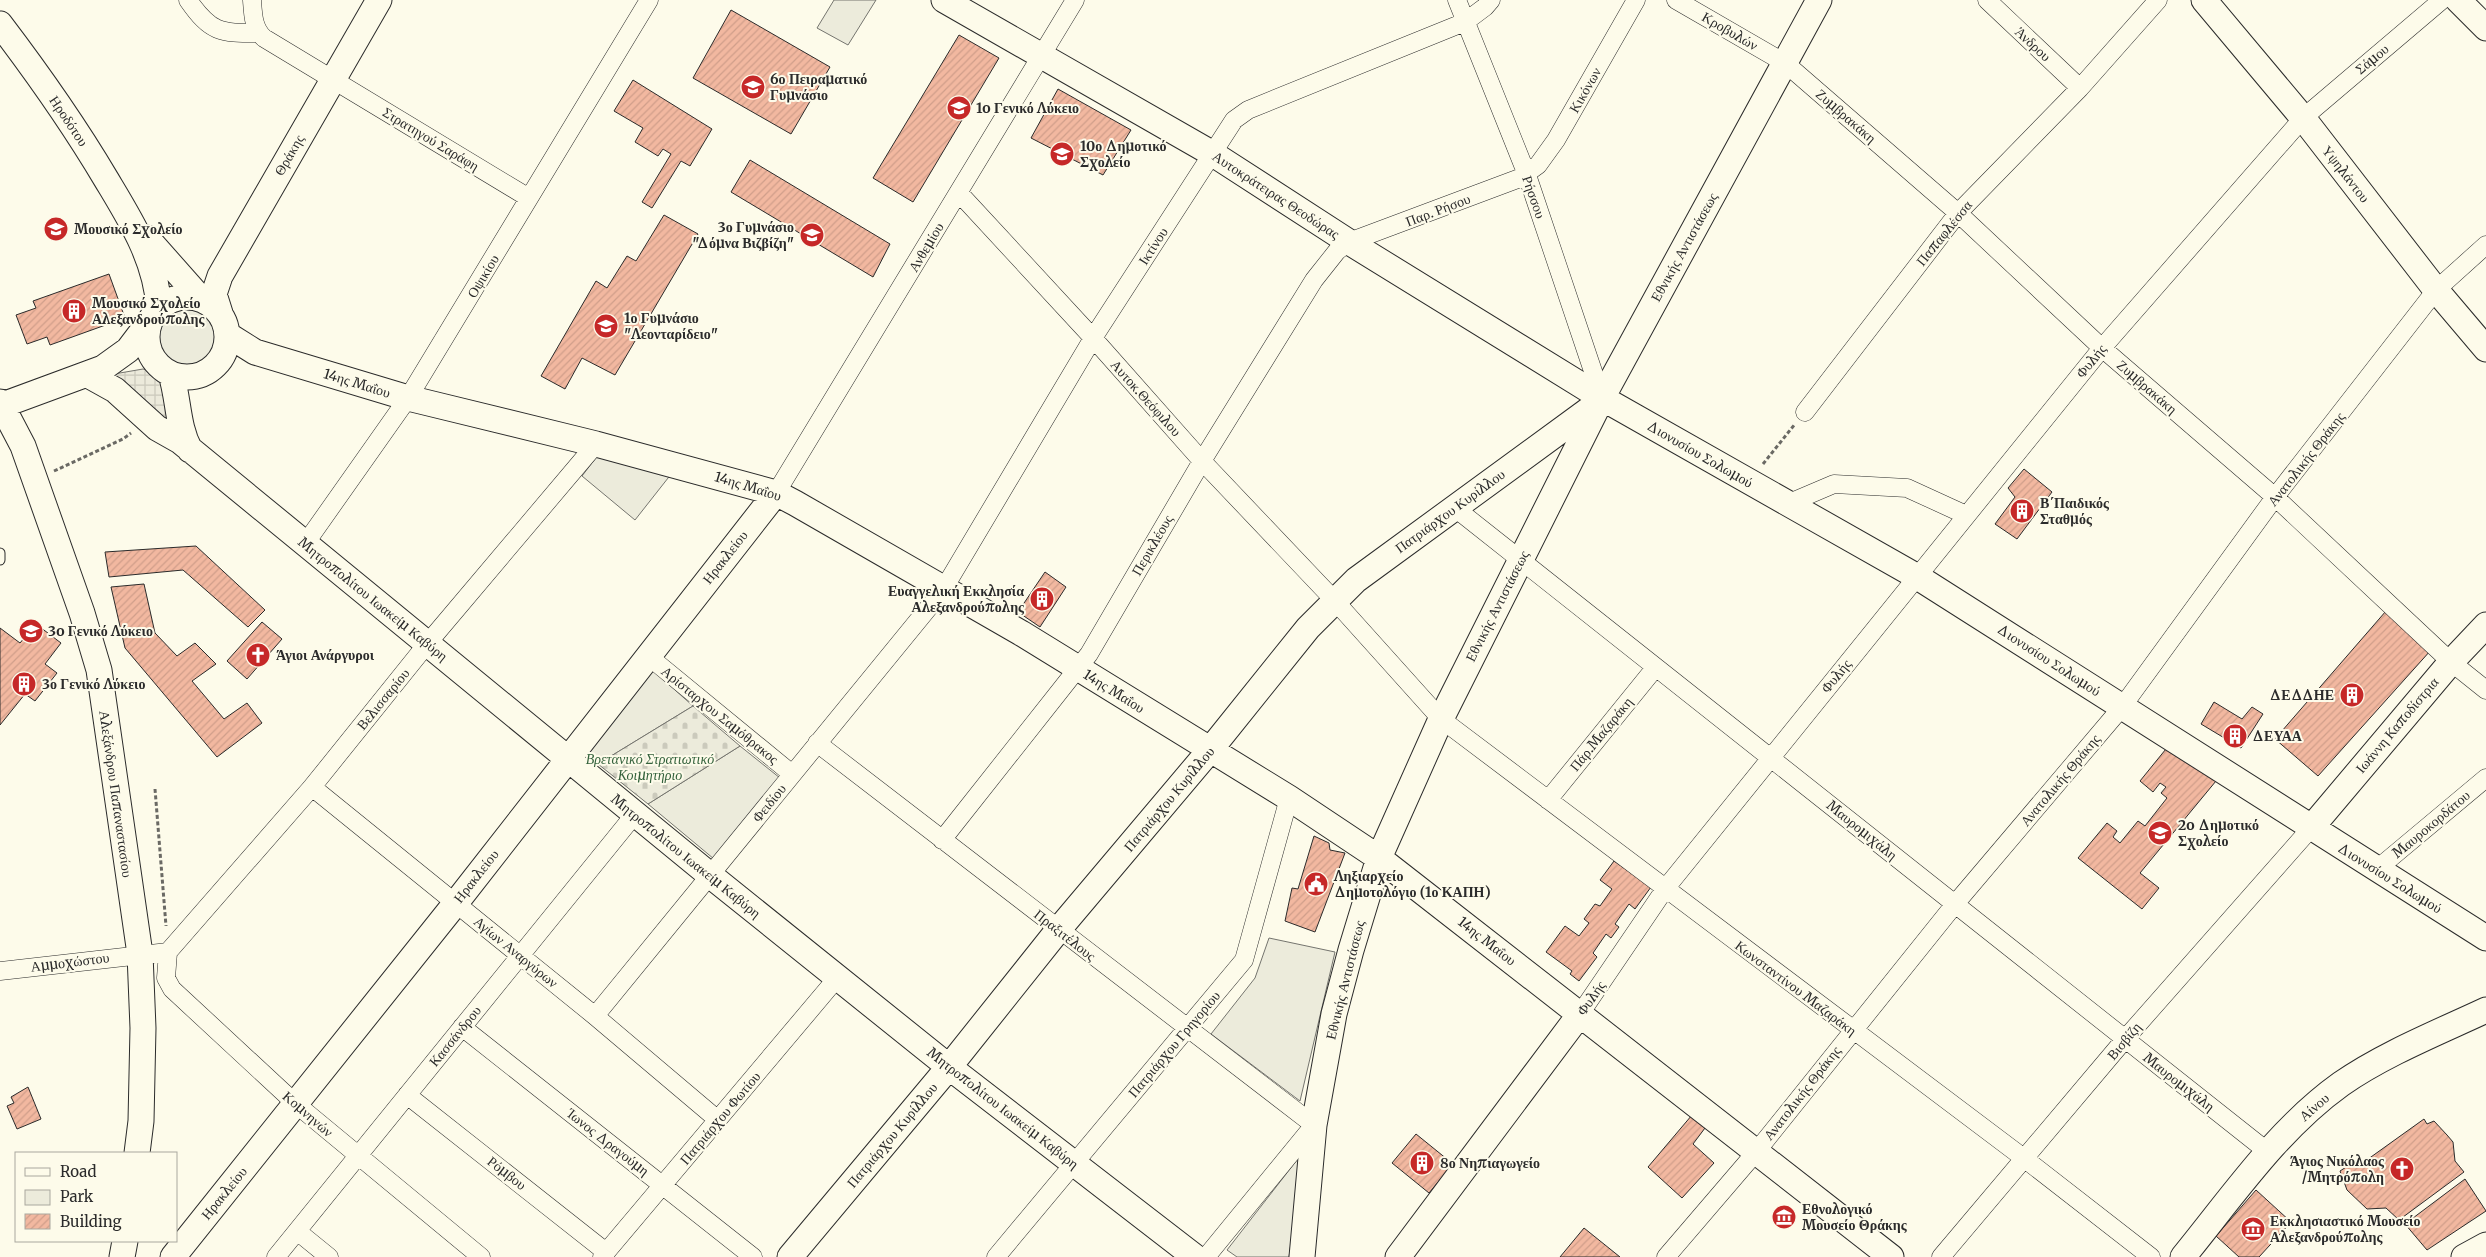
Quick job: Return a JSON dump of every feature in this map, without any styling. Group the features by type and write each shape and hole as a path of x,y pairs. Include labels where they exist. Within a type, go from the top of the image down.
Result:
{"street":[{"path":"188,0 201,19 212,27 222,31 258,33 252,0"},
{"name":"Θράκης","path":"224,324 214,294 220,276 379,0"},
{"name":"Οψικίου","path":"305,544 408,398 649,0"},
{"name":"Αυτοκράτειρας Θεοδώρας","path":"944,0 1213,154 1349,242 1602,398"},
{"name":"Ανθεμίου","path":"776,493 1075,0"},
{"name":"Ρήσσου","path":"1457,0 1527,175 1602,398"},
{"name":"Ικτίνου","path":"943,590 1093,338 1240,114 1465,22 1485,7 1490,0"},
{"name":"Κικόνων","path":"1527,175 1538,165 1556,140 1636,0"},
{"name":"Κροβυλών","path":"1676,0 1784,63"},
{"name":"Εθνικής Αντιστάσεως","path":"1302,1257 1314,1126 1334,1014 1350,950 1379,858 1441,720 1602,398 1819,0"},
{"name":"Άνδρου","path":"1987,0 2080,88"},
{"name":"Παπαφλέσσα","path":"1805,412 1958,213 2080,88 2158,0"},
{"name":"Υψηλάντου","path":"2204,0 2303,118 2436,290 2486,349"},
{"name":"Σάμου","path":"2303,118 2442,0"},
{"path":"2458,0 2486,28"},
{"name":"Ηροδότου","path":"0,24 69,119 132,222 153,268 158,288 154,314"},
{"name":"Στρατηγού Σαράφη","path":"258,33 332,80 529,198"},
{"name":"Ζυμβρακάκη","path":"1784,63 1958,213 2102,348 2275,497 2451,662 2486,690"},
{"name":"Φυλής","path":"1398,1257 1580,1014 1665,889 2102,348 2303,118"},
{"name":"Παρ. Ρήσου","path":"1349,242 1503,186 1527,175"},
{"name":"Αυτοκ.Θεόφιλου","path":"958,193 1093,338 1202,461 1334,600 1441,720"},
{"name":"Ηροδότου","path":"132,222 201,298"},
{"name":"Περικλέους","path":"942,840 1093,647 1202,461 1314,280 1337,251 1349,242"},
{"name":"Ανατολικής Θράκης","path":"1666,1257 1756,1152 1955,904 2122,707 2275,497 2436,290 2486,244"},
{"path":"1,405 103,368 128,350 154,314 179,298 201,298 224,324 226,349 220,361 210,370 198,376 184,378 153,364 127,366 88,375"},
{"path":"154,314 147,333 147,345 165,370 177,403 182,433 190,450"},
{"name":"14ης Μαΐου","path":"224,324 255,352 408,398 596,444 776,493 1078,668 1289,798 1379,858 1891,1257"},
{"name":"Μητροπολίτου Ιωακείμ Καβύρη","path":"88,375 115,390 157,428 190,450 711,876 949,1067 1196,1257"},
{"name":"Αλεξάνδρου Παπαναστασίου","path":"23,446 27,417 43,391"},
{"name":"Διονυσίου Σολωμού","path":"1602,398 1916,576 2376,870 2486,938"},
{"name":"Πατριάρχου Κυρίλλου","path":"790,1257 949,1067 1058,929 1210,750 1308,628 1334,600 1356,580 1582,416 1602,398"},
{"name":"Αλεξάνδρου Παπαναστασίου","path":"1,405 23,446 82,613 99,670 151,949 143,1028 141,1121 137,1152"},
{"name":"Βελισσαρίου","path":"151,949 312,787 427,644 596,444"},
{"path":"1787,504 1834,484 1907,488 1966,514"},
{"name":"Ηρακλείου","path":"173,1257 455,904 776,493"},
{"name":"Μαυρομιχάλη","path":"1455,508 2268,1152"},
{"name":"Φειδίου","path":"595,1016 943,590"},
{"name":"Ιωάννη Καποδίστρια","path":"2311,828 2451,662 2486,625"},
{"name":"Αρίσταρχου Σαμόθρακος","path":"647,656 792,774"},
{"name":"Πάρ.Μαζαράκη","path":"1548,800 1655,668"},
{"name":"Κωνσταντίνου Μαζαράκη","path":"1441,720 2025,1159 2150,1257"},
{"name":"Πραξιτέλους","path":"817,744 1314,1126"},
{"name":"Μαυροκορδάτου","path":"2376,870 2486,778"},
{"name":"Αγίων Αναργύρων","path":"312,787 595,1016 718,1120"},
{"name":"Πατριάρχου Γρηγορίου","path":"996,1257 1244,960 1289,798"},
{"name":"Κασσάνδρου","path":"276,1257 635,814"},
{"name":"Βισβίζη","path":"1941,1257 2125,1039 2311,828"},
{"name":"Αμμοχώστου","path":"0,971 151,949"},
{"name":"Κομνηνών","path":"151,949 172,989 296,1104 357,1157 481,1257"},
{"name":"Πατριάρχου Φωτίου","path":"604,1255 838,978"},
{"name":"Αίνου","path":"2183,1257 2268,1152 2304,1115 2341,1084 2406,1048 2486,1010"},
{"name":"Ίωνος Δραγούμη","path":"462,1027 753,1257"},
{"name":"Ρόμβου","path":"408,1094 604,1255"},
{"path":"1206,1257 1314,1126"},
{"path":"297,1231 329,1257"},
{"path":"122,1257 125,1242"},
{"path":"2464,1257 2486,1245"}],"lane":[{"path":"0,552 0,560"}],"path":[{"path":"177,403 186,403 192,390 208,380 231,360 252,361 255,352"},
{"path":"1748,482 1805,412"},
{"path":"151,949 155,789"}],"green space":[{"path":"834,0 876,0 848,45 817,28"},
{"path":"182,302 196,302 208,307 217,316 222,328 220,348 213,359 196,368 182,368 170,363 161,354 156,342 156,328 161,316 170,307"},
{"path":"601,451 672,473 635,520 582,476"},
{"path":"648,666 693,706 598,764 582,753"},
{"name":"Βρετανικό Στρατιωτικό Κοιμητήριο","path":"693,706 740,746 648,804 598,764"},
{"path":"740,746 780,778 714,859 648,804"},
{"path":"1269,938 1335,952 1300,1101 1211,1034 1255,978"},
{"path":"1304,1151 1289,1257 1237,1257 1227,1250"}],"shaded area":[{"path":"143,369 159,373 172,427 114,380 114,374"}],"building":[{"path":"731,10 830,67 791,134 693,78"},
{"path":"959,35 999,58 913,202 873,178"},
{"path":"633,80 712,129 690,166 681,161 652,208 642,202 671,154 663,149 658,156 635,142 643,128 614,111"},
{"path":"1058,89 1131,130 1103,175 1031,138"},
{"path":"750,160 890,244 873,277 731,192"},
{"path":"664,215 698,234 615,375 582,358 565,389 541,376 596,281 607,288 627,256 636,261"},
{"name":"Μουσικό Σχολείο Αλεξανδρούπολης","path":"109,274 125,318 50,345 47,337 27,344 16,315 36,308 33,301"},
{"name":"Β΄Παιδικός Σταθμός","path":"2024,469 2052,492 2017,539 1995,524 2015,497 2008,488"},
{"path":"196,546 265,610 248,627 183,570 109,577 105,552"},
{"name":"Ευαγγελική Εκκλησία Αλεξανδρούπολης","path":"1045,572 1066,587 1040,627 1018,612"},
{"path":"144,584 155,633 177,656 195,643 216,664 192,681 224,719 247,703 262,723 217,757 125,648 111,587"},
{"name":"ΔΕΔΔΗΕ","path":"2386,611 2431,650 2318,776 2275,739"},
{"path":"262,622 282,639 247,679 227,661"},
{"name":"3ο Γενικό Λύκειο","path":"36,624 61,643 45,664 57,673 35,701 25,694 0,725 0,628 20,643"},
{"name":"ΔΕΥΑΑ","path":"2214,702 2242,719 2252,707 2263,714 2241,748 2201,724"},
{"path":"2170,744 2216,781 2140,873 2159,888 2142,909 2078,858 2107,823 2117,831 2113,837 2120,843 2138,821 2145,826 2167,798 2161,793 2166,787 2160,783 2153,792 2140,781"},
{"name":"Ληξιαρχείο Δημοτολόγιο (1ο ΚΑΠΗ)","path":"1314,836 1329,843 1330,850 1345,853 1315,932 1285,921 1292,888 1298,889"},
{"path":"1614,861 1651,887 1635,909 1629,904 1615,924 1619,927 1611,938 1606,934 1593,953 1597,957 1579,981 1570,974 1572,971 1546,952 1565,926 1579,936 1589,923 1584,919 1595,904 1600,906 1612,889 1600,880"},
{"path":"28,1087 41,1119 17,1129 7,1106 14,1103 11,1097"},
{"path":"1692,1115 1705,1128 1693,1144 1714,1163 1682,1198 1648,1167"},
{"name":"Άγιος Νικόλαος /Μητρόπολη","path":"2424,1119 2427,1124 2434,1121 2453,1142 2455,1161 2464,1172 2399,1220 2386,1208 2367,1209 2347,1190 2340,1171 2354,1162 2357,1167"},
{"name":"8ο Νηπιαγωγείο","path":"1416,1134 1453,1164 1429,1193 1392,1163"},
{"path":"2465,1179 2486,1211 2427,1250 2405,1224"},
{"name":"Εκκλησιαστικό Μουσείο Αλεξανδρούπολης","path":"2256,1190 2291,1222 2259,1257 2239,1257 2216,1236"},
{"path":"1584,1228 1620,1257 1560,1257"}],"place":[{"name":"6ο Πειραματικό Γυμνάσιο","path":"753,87"},
{"name":"1o Γενικό Λύκειο","path":"959,108"},
{"name":"10ο Δημοτικό Σχολείο","path":"1062,154"},
{"name":"Μουσικό Σχολείο","path":"56,229"},
{"name":"3ο Γυμνάσιο \"Δόμνα Βιζβίζη\"","path":"812,235"},
{"name":"Μουσικό Σχολείο Αλεξανδρούπολης","path":"74,311"},
{"name":"1ο Γυμνάσιο \"Λεονταρίδειο\"","path":"606,326"},
{"name":"Β΄Παιδικός Σταθμός","path":"2022,511"},
{"name":"Ευαγγελική Εκκλησία Αλεξανδρούπολης","path":"1042,599"},
{"name":"3o Γενικό Λύκειο","path":"31,631"},
{"name":"Άγιοι Ανάργυροι","path":"258,655"},
{"name":"3ο Γενικό Λύκειο","path":"24,684"},
{"name":"ΔΕΔΔΗΕ","path":"2352,695"},
{"name":"ΔΕΥΑΑ","path":"2235,736"},
{"name":"2o Δημοτικό Σχολείο","path":"2160,833"},
{"name":"Ληξιαρχείο Δημοτολόγιο (1ο ΚΑΠΗ)","path":"1316,884"},
{"name":"8ο Νηπιαγωγείο","path":"1422,1163"},
{"name":"Άγιος Νικόλαος /Μητρόπολη","path":"2402,1169"},
{"name":"Εθνολογικό Μουσείο Θράκης","path":"1784,1217"},
{"name":"Εκκλησιαστικό Μουσείο Αλεξανδρούπολης","path":"2253,1229"}]}
